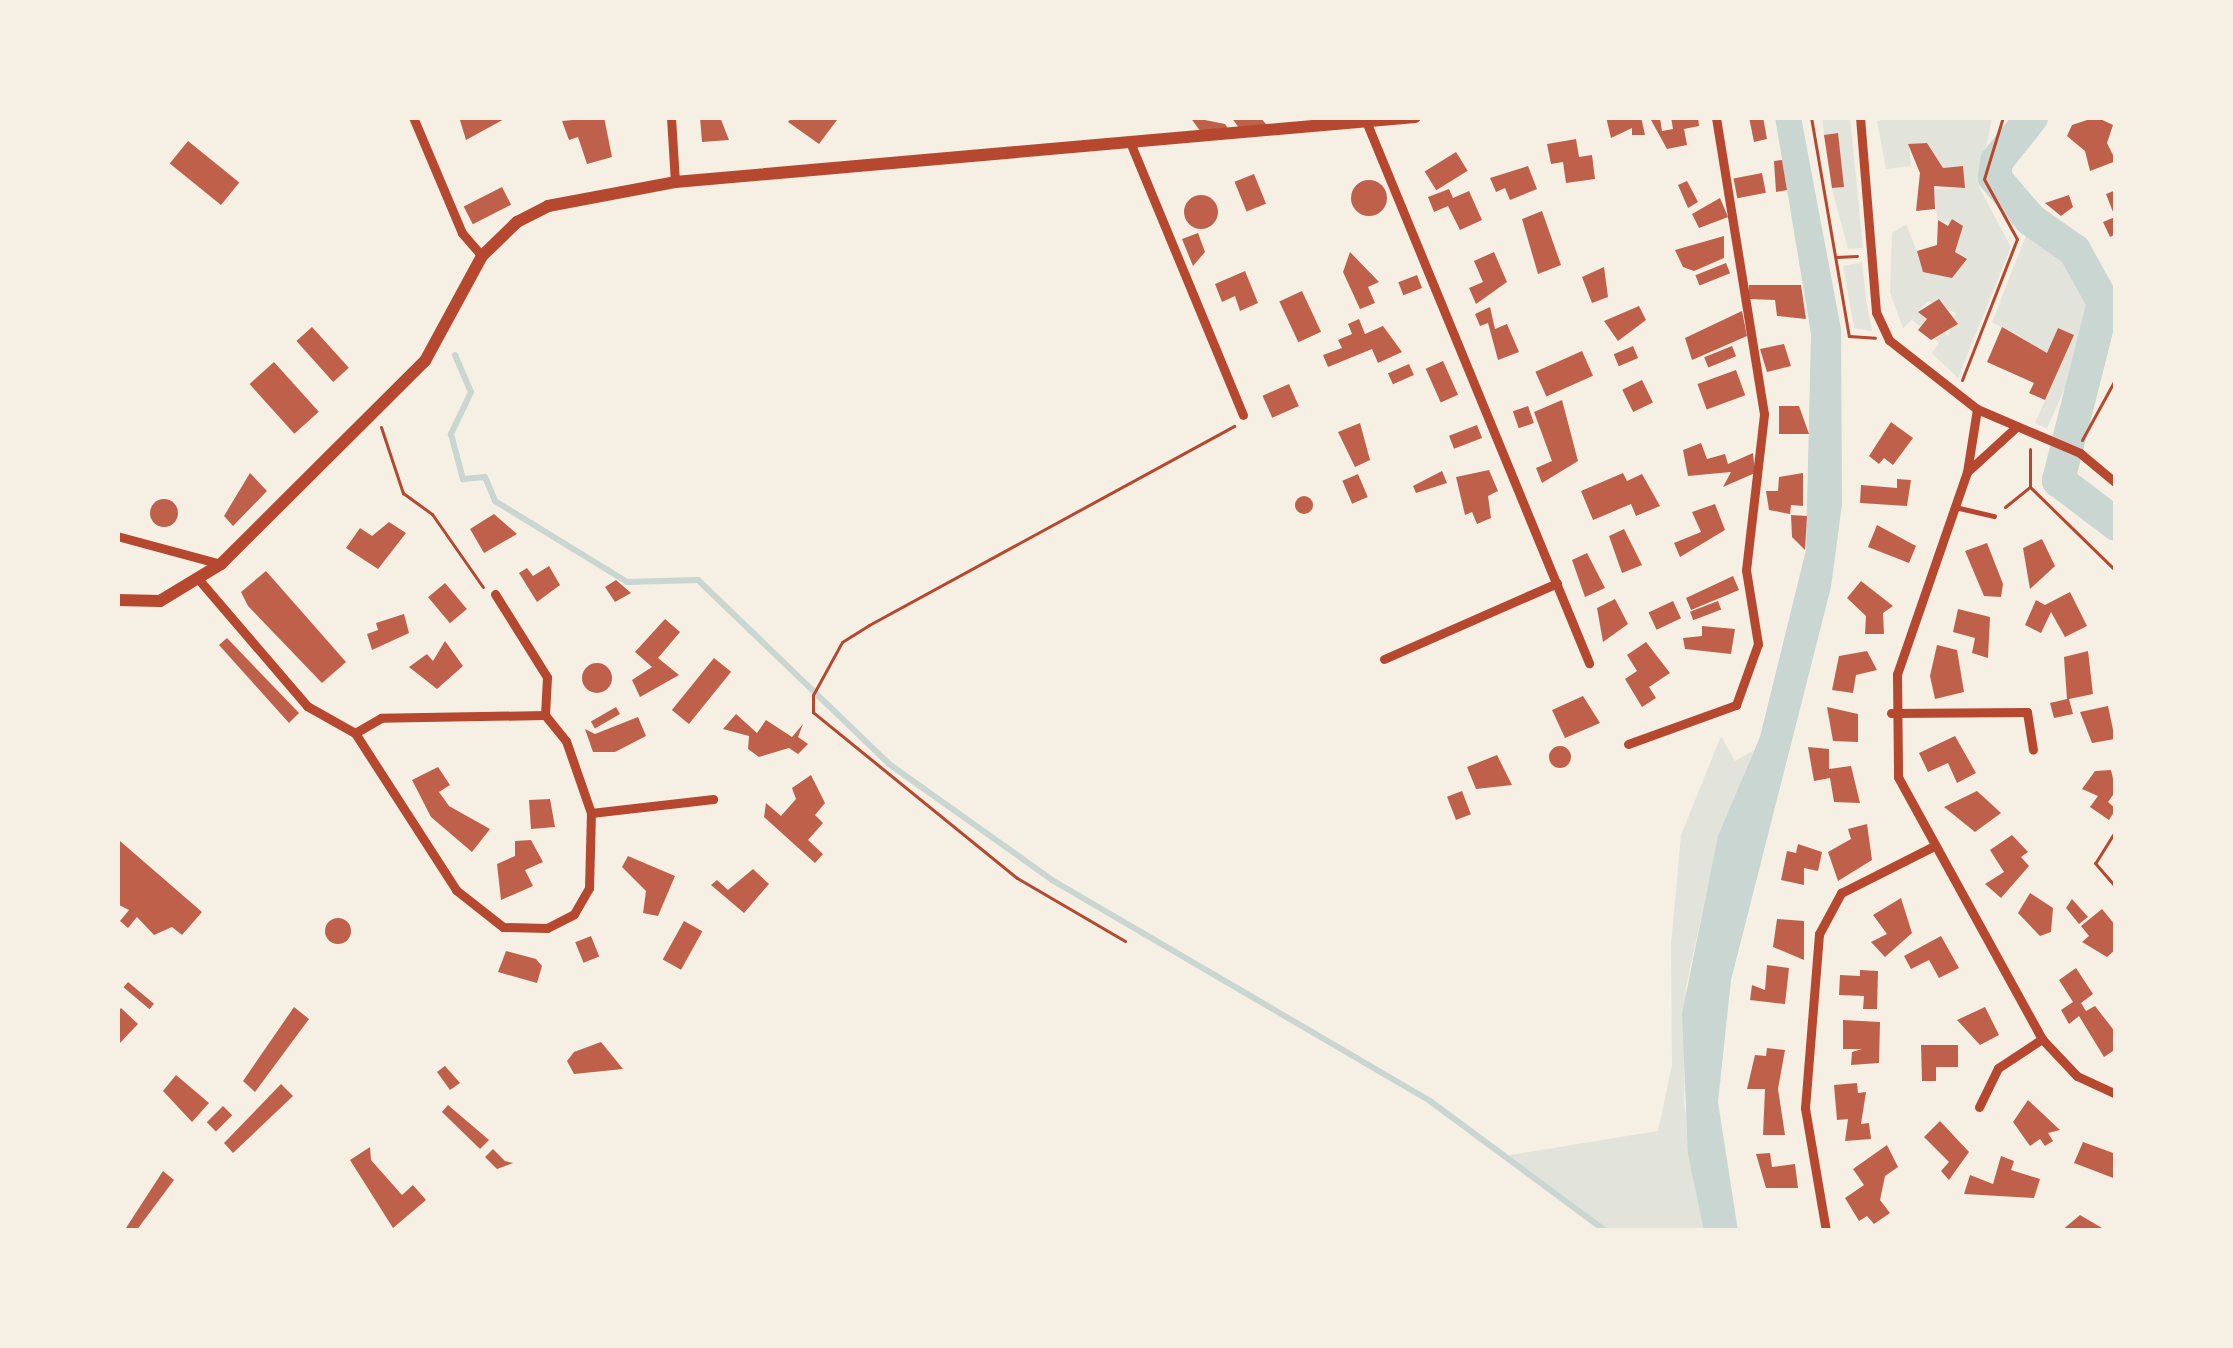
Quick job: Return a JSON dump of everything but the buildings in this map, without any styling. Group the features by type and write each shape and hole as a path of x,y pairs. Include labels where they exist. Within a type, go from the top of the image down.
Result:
{"street":[{"path":"413,117 462,233 482,256"},
{"path":"671,117 675,182"},
{"path":"117,600 160,601 221,564 425,361 482,256 517,222 548,206 675,182 1132,147 1368,126 1415,117"},
{"path":"1628,744 1736,705 1758,644 1746,570 1764,415 1716,117"},
{"path":"1860,117 1876,312 1889,340 1977,410 2076,452 2116,483"},
{"path":"1368,126 1589,663"},
{"path":"1132,147 1243,415"},
{"path":"1977,410 1967,472 1897,674 1891,713 1898,777 2042,1039 2077,1076 2116,1094"},
{"path":"1967,472 2015,428"},
{"path":"117,536 221,564"},
{"path":"200,580 307,706 355,733 456,890 502,927 547,928 574,914 589,888 590,813 566,742 545,715 547,677 495,594"},
{"path":"1384,659 1557,583"},
{"path":"1891,713 2027,712 2033,749"},
{"path":"355,733 381,718 545,715"},
{"path":"590,813 712,799"},
{"path":"1826,1231 1805,1108 1819,934 1841,893 1934,846"},
{"path":"1979,1107 1998,1068 2042,1039"}],"lane":[{"path":"1955,507 1994,516"}],"path":[{"path":"1811,117 1849,336 1889,340"},
{"path":"1953,391 2018,239 1984,179 2003,117"},
{"path":"1834,257 1872,255"},
{"path":"2076,452 2086,423 2116,378"},
{"path":"376,412 403,493 432,514 495,594"},
{"path":"1126,941 1017,878 813,712 814,695 842,642 1230,432 1243,415"},
{"path":"2030,434 2030,487 2116,571"},
{"path":"1994,516 2030,487"},
{"path":"2116,830 2095,863 2116,887"}],"shaded area":[{"path":"1775,117 1801,117 1841,329 1842,504 1831,587 1731,980 1718,1102 1738,1231 1704,1231 1688,1154 1682,1014 1718,836 1760,737 1806,550 1811,334"},
{"path":"1822,117 1850,117 1863,248 1848,249 1830,182 1832,188 1837,133 1824,135"},
{"path":"1992,117 1979,187 2011,247 1958,378 1932,353 1939,343 1933,337 1939,330 1948,336 1956,313 1928,301 1918,312 1927,319 1921,327 1912,320 1903,328 1890,293 1892,233 1906,224 1917,251 1960,270 1966,259 1955,252 1963,226 1938,220 1932,189 1964,188 1963,166 1943,168 1926,143 1909,145 1911,166 1886,169 1877,121"},
{"path":"2027,233 2071,263 2088,303 2088,337 2047,428 2035,423 2074,335 2047,353 1992,322"},
{"path":"1862,262 1872,331 1854,328 1843,266"},
{"path":"1721,736 1735,761 1754,750 1716,849 1686,987 1684,1102 1704,1231 1610,1231 1504,1156 1658,1131 1672,1065 1671,944 1681,835"}],"waterway":[{"path":"2031,117 1996,161 1994,177 2030,219 2074,250 2103,302 2058,480 2116,524"},
{"path":"455,355 471,392 451,434 463,479 485,477 495,501 627,582 698,580 889,764 1052,880 1430,1101 1606,1231"}]}
